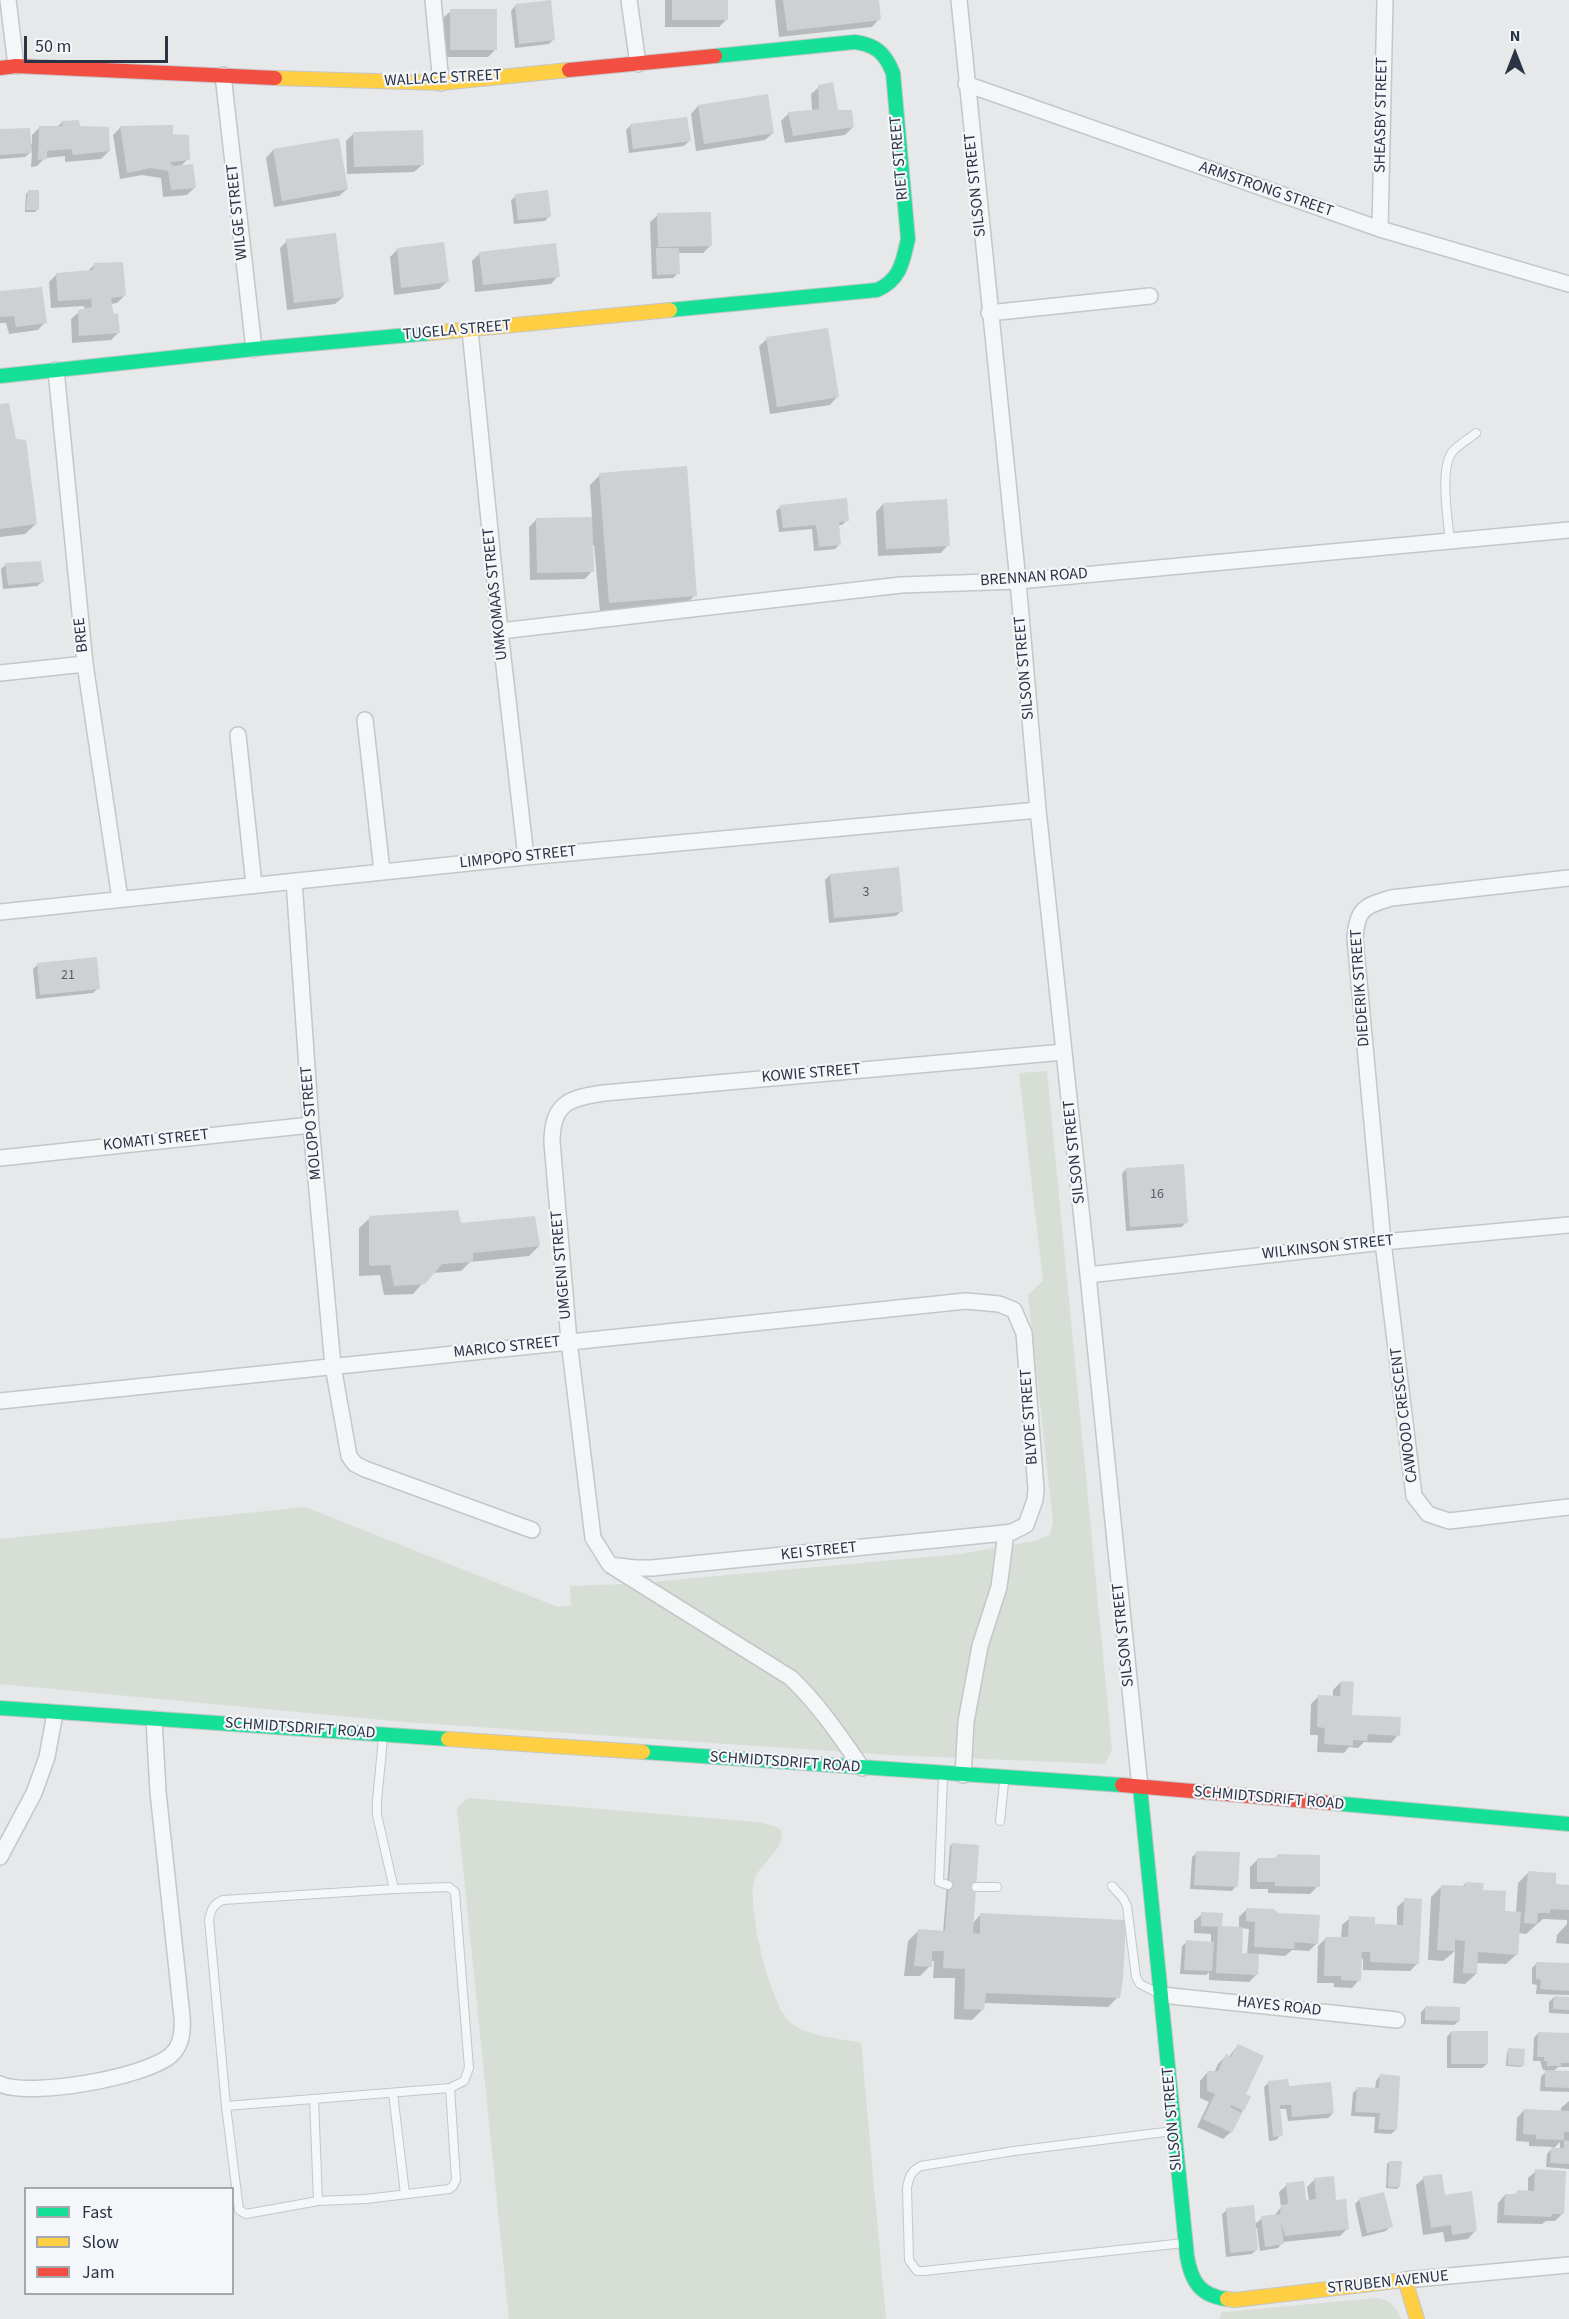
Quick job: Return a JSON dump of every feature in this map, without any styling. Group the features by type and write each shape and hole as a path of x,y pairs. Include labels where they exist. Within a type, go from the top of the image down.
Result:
{"main road":[{"name":"WALLACE STREET","path":"0,68 16,66 376,82 441,82 855,42 869,44 884,51"},
{"name":"RIET STREET","path":"884,51 893,73 908,239 902,266"},
{"name":"TUGELA STREET","path":"0,376 254,349 877,290 894,281 902,266"},
{"name":"SCHMIDTSDRIFT ROAD","path":"0,1708 1140,1787 1569,1824"},
{"name":"SILSON STREET","path":"1140,1787 1185,2243 1191,2280 1198,2289 1208,2295"},
{"name":"STRUBEN AVENUE","path":"1208,2295 1220,2299 1245,2299 1405,2280"},
{"path":"1405,2280 1417,2319"}],"street":[{"path":"8,0 16,66"},
{"path":"433,0 441,82"},
{"path":"629,0 638,64"},
{"name":"SILSON STREET","path":"959,0 1038,810 1140,1787"},
{"name":"SHEASBY STREET","path":"1380,229 1385,0"},
{"name":"WILGE STREET","path":"223,75 254,349"},
{"name":"ARMSTRONG STREET","path":"966,84 1380,229 1569,284"},
{"path":"989,313 1150,296"},
{"name":"UMKOMAAS STREET","path":"470,330 500,631 526,857"},
{"name":"BREE","path":"56,370 85,664 120,899"},
{"name":"BRENNAN ROAD","path":"500,631 901,585 1017,581 1569,530"},
{"path":"0,673 85,664"},
{"path":"365,720 382,871"},
{"path":"238,735 254,885"},
{"name":"LIMPOPO STREET","path":"0,912 382,871 1038,810"},
{"name":"DIEDERIK STREET","path":"1383,1242 1355,938 1356,920 1366,906 1391,898 1569,878"},
{"name":"MOLOPO STREET","path":"294,881 311,1125 333,1366 349,1456 355,1464 365,1469 532,1530"},
{"name":"KOWIE STREET","path":"562,1107 576,1097 604,1093 1064,1052"},
{"name":"UMGENI STREET","path":"562,1107 554,1118 552,1142 569,1341 593,1538 610,1564"},
{"name":"KOMATI STREET","path":"0,1158 311,1125"},
{"name":"WILKINSON STREET","path":"1088,1275 1383,1242 1569,1225"},
{"name":"CAWOOD CRESCENT","path":"1383,1242 1414,1496 1420,1506 1428,1514 1449,1521 1569,1508"},
{"name":"MARICO STREET","path":"0,1401 966,1301 999,1304 1014,1310"},
{"name":"BLYDE STREET","path":"1014,1310 1024,1333 1036,1489 1035,1500 1026,1525"},
{"name":"KEI STREET","path":"610,1564 652,1568 1006,1533 1026,1525"},
{"path":"963,1775 966,1722 980,1646 999,1587 1006,1533"},
{"path":"610,1564 791,1678 831,1724 861,1768"},
{"path":"0,1857 34,1792 47,1757 55,1713"},
{"path":"0,2084 22,2090 102,2081 161,2063 173,2054 180,2042 182,2017 158,1792 154,1719"},
{"name":"HAYES ROAD","path":"1162,1995 1397,2020"},
{"name":"STRUBEN AVENUE","path":"1405,2280 1569,2265"}],"lane":[{"path":"1450,541 1446,507 1448,462 1452,452 1476,433"},
{"path":"384,1735 377,1815 394,1889"},
{"path":"943,1774 939,1882 948,1885"},
{"path":"1000,1821 1004,1778"},
{"path":"1112,1886 1127,1906 1138,1980 1150,1990 1162,1995"},
{"path":"226,2106 450,2088 464,2081 469,2068 456,1897 453,1889 449,1887 394,1889 223,1900 217,1902 211,1910 209,1920 226,2106 239,2210 246,2214 318,2201 366,2199 449,2188 455,2183 450,2088"},
{"path":"976,1887 997,1887"},
{"path":"393,2093 405,2194"},
{"path":"314,2099 318,2201"},
{"path":"1174,2131 1005,2152 921,2166 913,2170 908,2178 909,2260 917,2271 924,2271 1185,2243"}],"shaded area":[{"path":"1047,1071 1112,1749 1105,1764 891,1755 405,1722 0,1684 0,1539 305,1507 558,1607 571,1605 570,1586 629,1584 960,1554 1035,1541 1050,1535 1053,1522 1028,1295 1043,1281 1019,1073"},
{"path":"468,1798 757,1822 781,1830 780,1844 754,1881 757,1933 775,1996 782,2012 790,2022 814,2034 861,2043 886,2319 509,2319 457,1808"},
{"path":"1376,2298 1392,2304 1401,2319 1220,2319 1221,2313 1224,2312"}],"building":[{"path":"551,0 555,40 519,44 515,4"},
{"path":"672,0 728,0 728,20 672,20"},
{"path":"783,0 879,0 881,20 787,31"},
{"path":"450,9 497,9 497,50 450,50"},
{"path":"833,82 838,110 852,110 854,127 793,136 788,112 819,109 818,85"},
{"path":"768,94 774,133 704,144 698,105"},
{"path":"687,117 691,141 633,149 630,124"},
{"path":"79,120 80,126 109,127 110,151 73,155 72,149 47,151 47,159 38,160 39,126 63,126 61,121"},
{"path":"173,125 173,134 189,135 190,160 170,162 173,166 193,164 196,188 171,190 168,171 151,168 127,173 120,126"},
{"path":"30,128 32,153 0,155 0,129"},
{"path":"423,130 424,165 354,167 353,132"},
{"path":"339,138 348,189 282,201 273,149"},
{"path":"28,190 39,190 39,210 26,210"},
{"path":"548,190 551,217 518,220 515,194"},
{"path":"711,212 712,246 658,247 657,213"},
{"path":"336,233 344,297 294,303 286,239"},
{"path":"444,242 449,282 401,288 397,248"},
{"path":"556,243 560,277 483,285 479,252"},
{"path":"656,248 679,248 680,274 657,275"},
{"path":"123,262 126,296 111,298 113,313 118,314 120,333 79,336 78,310 92,307 91,299 58,301 56,273 93,270 94,263"},
{"path":"42,287 47,323 16,327 14,316 0,317 0,291"},
{"path":"828,328 839,397 777,407 766,337"},
{"path":"9,403 16,439 26,440 37,524 0,529 0,404"},
{"path":"687,466 697,596 609,603 599,473"},
{"path":"847,498 849,521 839,522 841,545 819,547 816,525 783,528 780,505"},
{"path":"947,499 950,546 886,549 883,503"},
{"path":"592,517 594,572 537,573 536,518"},
{"path":"41,561 44,582 8,585 5,563"},
{"path":"899,867 903,912 834,918 830,874"},
{"path":"97,957 100,989 40,995 37,963"},
{"path":"1184,1164 1188,1223 1130,1227 1126,1168"},
{"path":"458,1210 461,1223 535,1216 540,1246 473,1253 473,1262 442,1264 425,1284 394,1286 390,1265 369,1266 369,1216"},
{"path":"1341,1681 1354,1682 1352,1715 1401,1717 1400,1736 1368,1734 1367,1741 1353,1740 1353,1746 1324,1744 1325,1728 1317,1727 1318,1695 1340,1696"},
{"path":"952,1843 979,1845 973,1933 980,1934 980,1913 1126,1920 1120,1998 986,1993 984,2010 964,2009 965,1969 943,1968 944,1951 932,1951 932,1967 914,1966 918,1929 945,1931"},
{"path":"1196,1851 1240,1852 1238,1887 1194,1885"},
{"path":"1277,1854 1320,1855 1320,1887 1275,1886 1275,1882 1257,1882 1257,1858 1277,1858"},
{"path":"1528,1871 1556,1873 1556,1884 1569,1885 1569,1910 1550,1909 1550,1913 1538,1913 1537,1924 1524,1923"},
{"path":"1465,1882 1484,1883 1483,1890 1506,1891 1505,1911 1521,1912 1518,1955 1478,1952 1477,1974 1463,1973 1465,1941 1455,1940 1455,1951 1437,1950 1441,1885 1465,1886"},
{"path":"1404,1898 1422,1899 1419,1964 1370,1962 1370,1952 1362,1952 1361,1981 1341,1980 1341,1976 1324,1976 1325,1937 1348,1937 1349,1916 1375,1917 1375,1924 1403,1925"},
{"path":"1246,1908 1274,1909 1278,1913 1320,1915 1318,1944 1295,1942 1294,1949 1254,1947 1255,1922 1246,1921"},
{"path":"1201,1912 1223,1913 1222,1926 1243,1927 1242,1953 1259,1954 1258,1975 1216,1973 1218,1927 1201,1926"},
{"path":"1186,1940 1214,1942 1212,1971 1184,1970"},
{"path":"1536,1962 1569,1963 1569,1991 1540,1989 1541,1980 1536,1979"},
{"path":"1554,1996 1569,1997 1569,2010 1553,2009"},
{"path":"1425,2006 1460,2007 1460,2021 1425,2020"},
{"path":"1451,2031 1488,2031 1488,2064 1451,2064"},
{"path":"1538,2032 1569,2033 1569,2063 1561,2063 1561,2066 1547,2066 1544,2057 1537,2057"},
{"path":"1238,2044 1264,2056 1246,2094 1251,2096 1244,2111 1231,2105 1230,2107 1242,2113 1232,2133 1203,2119 1215,2094 1207,2091 1207,2071 1218,2071 1226,2054 1231,2057"},
{"path":"1508,2048 1525,2049 1524,2066 1508,2065"},
{"path":"1545,2070 1569,2071 1569,2088 1545,2087"},
{"path":"1380,2074 1400,2076 1397,2130 1378,2129 1380,2113 1355,2112 1357,2087 1379,2088"},
{"path":"1288,2079 1289,2086 1331,2082 1334,2113 1292,2117 1291,2105 1280,2105 1283,2136 1273,2137 1268,2081"},
{"path":"1524,2109 1569,2111 1569,2132 1564,2132 1564,2140 1536,2139 1536,2135 1523,2134"},
{"path":"1564,2140 1569,2141 1569,2164 1550,2163 1551,2148 1564,2148"},
{"path":"1389,2161 1402,2161 1400,2187 1388,2187"},
{"path":"1535,2169 1566,2171 1564,2214 1552,2214 1551,2217 1504,2215 1505,2194 1517,2194 1517,2190 1534,2191"},
{"path":"1442,2174 1445,2195 1472,2191 1477,2231 1452,2235 1451,2225 1431,2228 1423,2176"},
{"path":"1334,2176 1336,2200 1346,2199 1349,2229 1285,2236 1281,2222 1284,2244 1265,2247 1261,2216 1280,2214 1281,2205 1288,2204 1286,2183 1304,2181 1306,2200 1316,2199 1314,2178"},
{"path":"1384,2192 1393,2227 1367,2233 1359,2198"},
{"path":"1254,2205 1258,2250 1230,2253 1226,2208"}],"traffic: fast":[{"path":"670,310 877,290 896,276 908,239 893,73 887,60 879,51 869,45 855,42 715,56"},
{"path":"0,376 431,333"},
{"path":"0,1708 448,1739"},
{"path":"643,1752 1122,1785"},
{"path":"1140,1787 1187,2256 1191,2273 1198,2286 1210,2295 1227,2299"},
{"path":"1331,1803 1569,1824"}],"traffic: slow":[{"path":"275,78 441,83 569,70"},
{"path":"431,333 670,310"},
{"path":"448,1739 643,1752"},
{"path":"1227,2299 1235,2300 1405,2280 1417,2319"}],"traffic: jam":[{"path":"569,70 715,56"},
{"path":"0,68 16,66 275,78"},
{"path":"1122,1785 1331,1803"}]}
